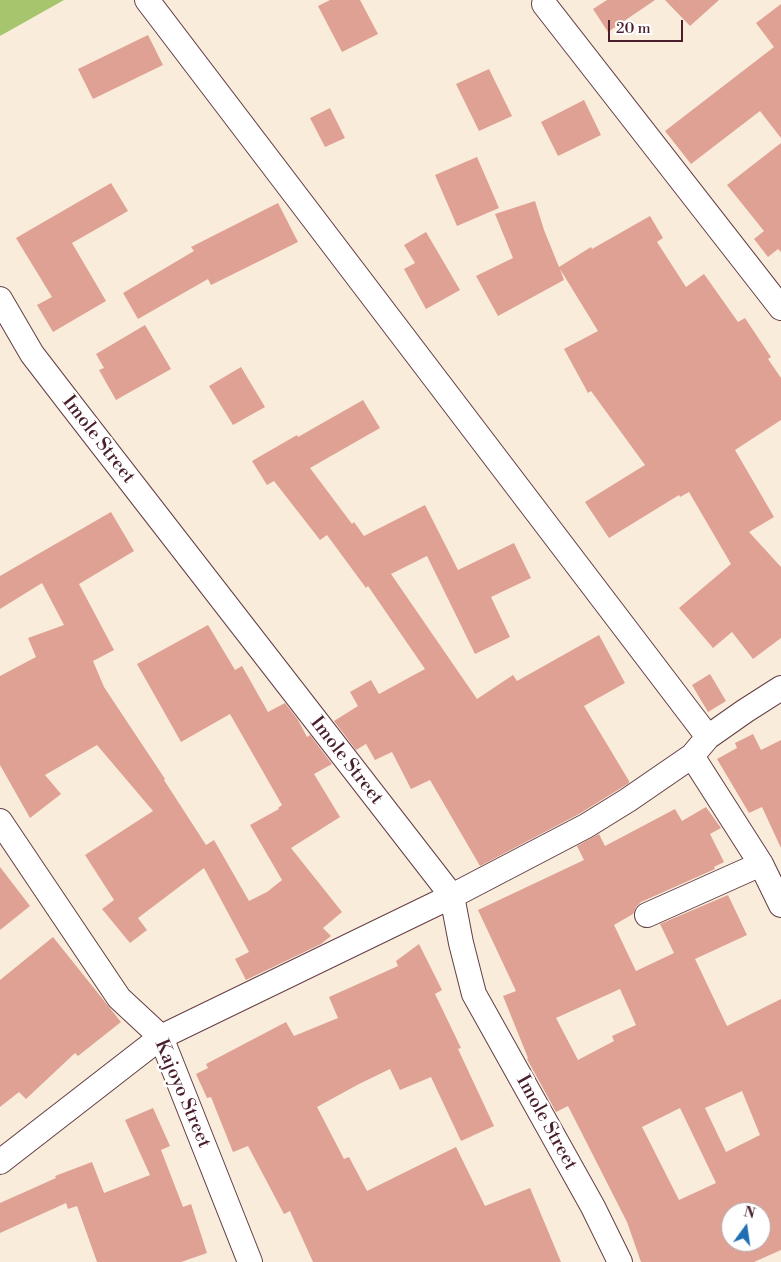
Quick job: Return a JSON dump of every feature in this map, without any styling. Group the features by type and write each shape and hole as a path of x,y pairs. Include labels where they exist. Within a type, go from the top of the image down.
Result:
{"street":[{"path":"146,0 708,737"},
{"path":"544,4 781,308"},
{"name":"Imole Street","path":"0,299 32,354 452,896 461,943 474,994 593,1207 620,1262"},
{"path":"0,1162 161,1037 452,896 586,826 692,756 708,737 781,688"},
{"path":"692,756 761,864 781,905"},
{"name":"Kajoyo Street","path":"0,821 119,998 161,1037 250,1262"},
{"path":"647,915 761,864"}],"green space":[{"path":"0,0 64,0 0,36"}],"building":[{"path":"330,0 360,0 378,34 342,52 318,6"},
{"path":"607,0 655,0 608,32 593,9"},
{"path":"665,0 719,0 690,26"},
{"path":"781,4 781,138 760,111 691,164 665,131 774,47 756,23"},
{"path":"148,35 163,65 93,99 78,69"},
{"path":"489,69 512,116 479,131 456,84"},
{"path":"584,100 601,135 558,156 541,122"},
{"path":"330,108 345,138 325,147 310,118"},
{"path":"781,143 781,252 778,249 768,257 754,239 764,231 727,185"},
{"path":"477,157 499,208 457,226 435,175"},
{"path":"111,183 128,211 72,243 106,301 53,332 37,305 52,297 16,238"},
{"path":"535,201 559,267 591,247 592,249 650,216 663,238 657,242 686,287 704,274 738,322 745,318 771,357 768,359 781,378 781,420 735,450 774,517 749,532 781,567 781,638 753,659 732,632 713,648 679,608 731,564 689,492 680,497 679,495 609,538 585,502 645,465 591,391 588,393 564,349 598,331 560,269 564,280 498,316 476,276 513,258 495,214"},
{"path":"278,203 298,242 211,285 208,279 138,319 123,293 194,251 191,247"},
{"path":"426,232 460,290 426,309 404,269 415,263 404,245"},
{"path":"145,325 171,369 116,400 99,370 104,368 96,354"},
{"path":"241,367 265,407 233,425 209,386"},
{"path":"363,400 380,428 310,468 352,524 354,522 364,536 425,505 458,570 514,543 531,578 491,597 510,637 475,654 427,556 391,574 477,699 513,675 517,681 599,635 625,683 584,706 629,783 579,814 480,866 430,780 411,789 392,752 375,760 366,744 356,750 334,721 358,706 350,692 371,680 379,694 425,669 368,586 366,588 327,535 320,540 274,481 267,485 252,461"},
{"path":"111,512 134,551 79,584 114,650 93,661 104,687 206,845 214,840 249,901 267,892 282,880 250,825 279,809 282,805 230,714 181,742 137,664 208,625 235,670 242,666 268,712 285,703 298,720 307,737 310,735 332,764 314,774 340,817 291,848 342,912 323,928 331,936 321,944 246,980 235,959 249,952 204,868 138,918 147,930 130,943 102,909 114,900 85,855 153,811 97,745 45,775 61,794 30,818 0,765 0,676 36,657 28,638 64,625 42,583 0,609 0,576"},
{"path":"710,674 726,701 708,712 692,685"},
{"path":"753,734 761,750 781,740 781,848 762,807 749,813 717,759 737,748 735,743"},
{"path":"706,807 721,828 710,834 724,862 714,867 715,869 641,902 633,914 614,925 636,971 674,953 660,924 728,895 747,935 695,959 727,1026 781,999 781,1250 754,1262 641,1262 627,1222 568,1106 556,1112 527,1059 503,996 516,991 478,910 584,860 577,846 599,834 605,846 675,809 682,821","holes":["620,989 636,1025 612,1036 614,1041 578,1060 556,1018","742,1091 760,1135 726,1152 705,1108","680,1108 716,1183 679,1200 642,1127"]},
{"path":"0,867 30,906 0,930"},
{"path":"53,937 121,1022 78,1056 75,1053 26,1099 19,1092 0,1107 0,980"},
{"path":"419,944 442,990 435,994 461,1048 458,1049 494,1126 461,1141 431,1077 400,1090 390,1069 317,1107 344,1159 349,1157 367,1191 456,1147 485,1206 530,1188 561,1262 313,1262 290,1211 284,1214 248,1146 233,1152 211,1097 207,1098 196,1074 208,1068 206,1064 286,1022 294,1036 338,1018 329,997 398,966 396,961"},
{"path":"153,1108 170,1146 161,1150 183,1207 191,1204 207,1253 181,1262 97,1262 77,1206 68,1209 66,1203 0,1233 0,1203 56,1178 55,1176 92,1162 104,1193 150,1175 125,1120"}]}
